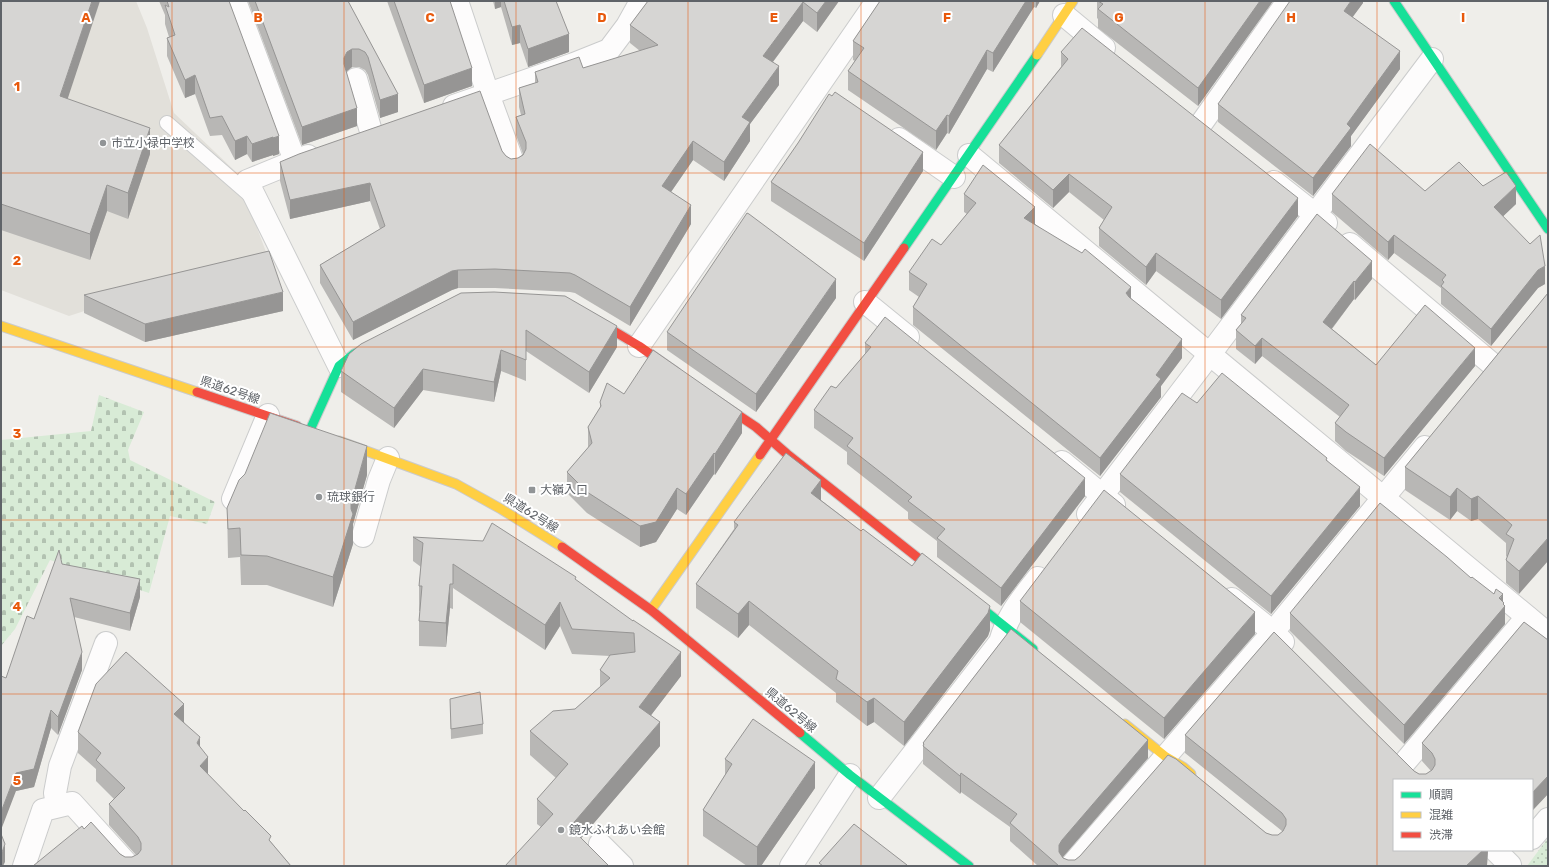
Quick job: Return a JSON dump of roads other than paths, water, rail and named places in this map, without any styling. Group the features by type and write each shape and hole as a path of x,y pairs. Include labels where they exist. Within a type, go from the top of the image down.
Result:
{"street":[{"path":"235,1 295,161"},
{"path":"457,1 488,94 514,165"},
{"path":"437,112 574,64 609,50 627,26 641,1"},
{"path":"639,346 877,1"},
{"path":"1201,124 1288,1"},
{"path":"1394,1 1548,229"},
{"path":"651,610 865,302 954,177 1068,8 1121,61"},
{"path":"1074,532 1432,59"},
{"path":"356,79 372,135"},
{"path":"819,85 838,98"},
{"path":"1183,110 1219,138"},
{"path":"351,142 393,127"},
{"path":"884,129 954,177"},
{"path":"330,149 295,161 247,181 254,198 339,366 354,354 382,340"},
{"path":"969,155 1548,634"},
{"path":"1261,172 1315,214 1492,364"},
{"path":"865,302 924,350"},
{"path":"582,312 639,346 684,378"},
{"name":"県道62号線","path":"1,326 313,431 339,366"},
{"path":"1477,382 1506,347"},
{"path":"710,396 771,439 787,454 1040,655"},
{"path":"233,499 268,415"},
{"path":"1071,866 1273,632 1438,431"},
{"name":"県道62号線","path":"331,438 456,484 502,509 554,541 651,610 850,775 969,866"},
{"path":"1048,450 1127,515"},
{"path":"363,536 379,480 388,458"},
{"path":"879,798 1000,642 1004,625 1013,610 1051,562"},
{"path":"1218,588 1273,632 1295,653"},
{"path":"1389,746 1412,769 1527,617"},
{"path":"57,806 55,793 60,766 106,643"},
{"path":"1118,718 1166,757 1183,767 1201,782"},
{"path":"791,866 850,775"},
{"path":"24,866 43,810 72,803 128,866"},
{"path":"1533,837 1548,819"},
{"path":"600,844 622,866"},
{"path":"1497,851 1514,860"}],"lane":[{"path":"167,123 254,198"}],"place":[{"name":"市立小禄中学校","path":"103,143"},
{"name":"大嶺入口","path":"532,490"},
{"name":"琉球銀行","path":"319,497"},
{"name":"鏡水ふれあい会館","path":"561,830"}]}
